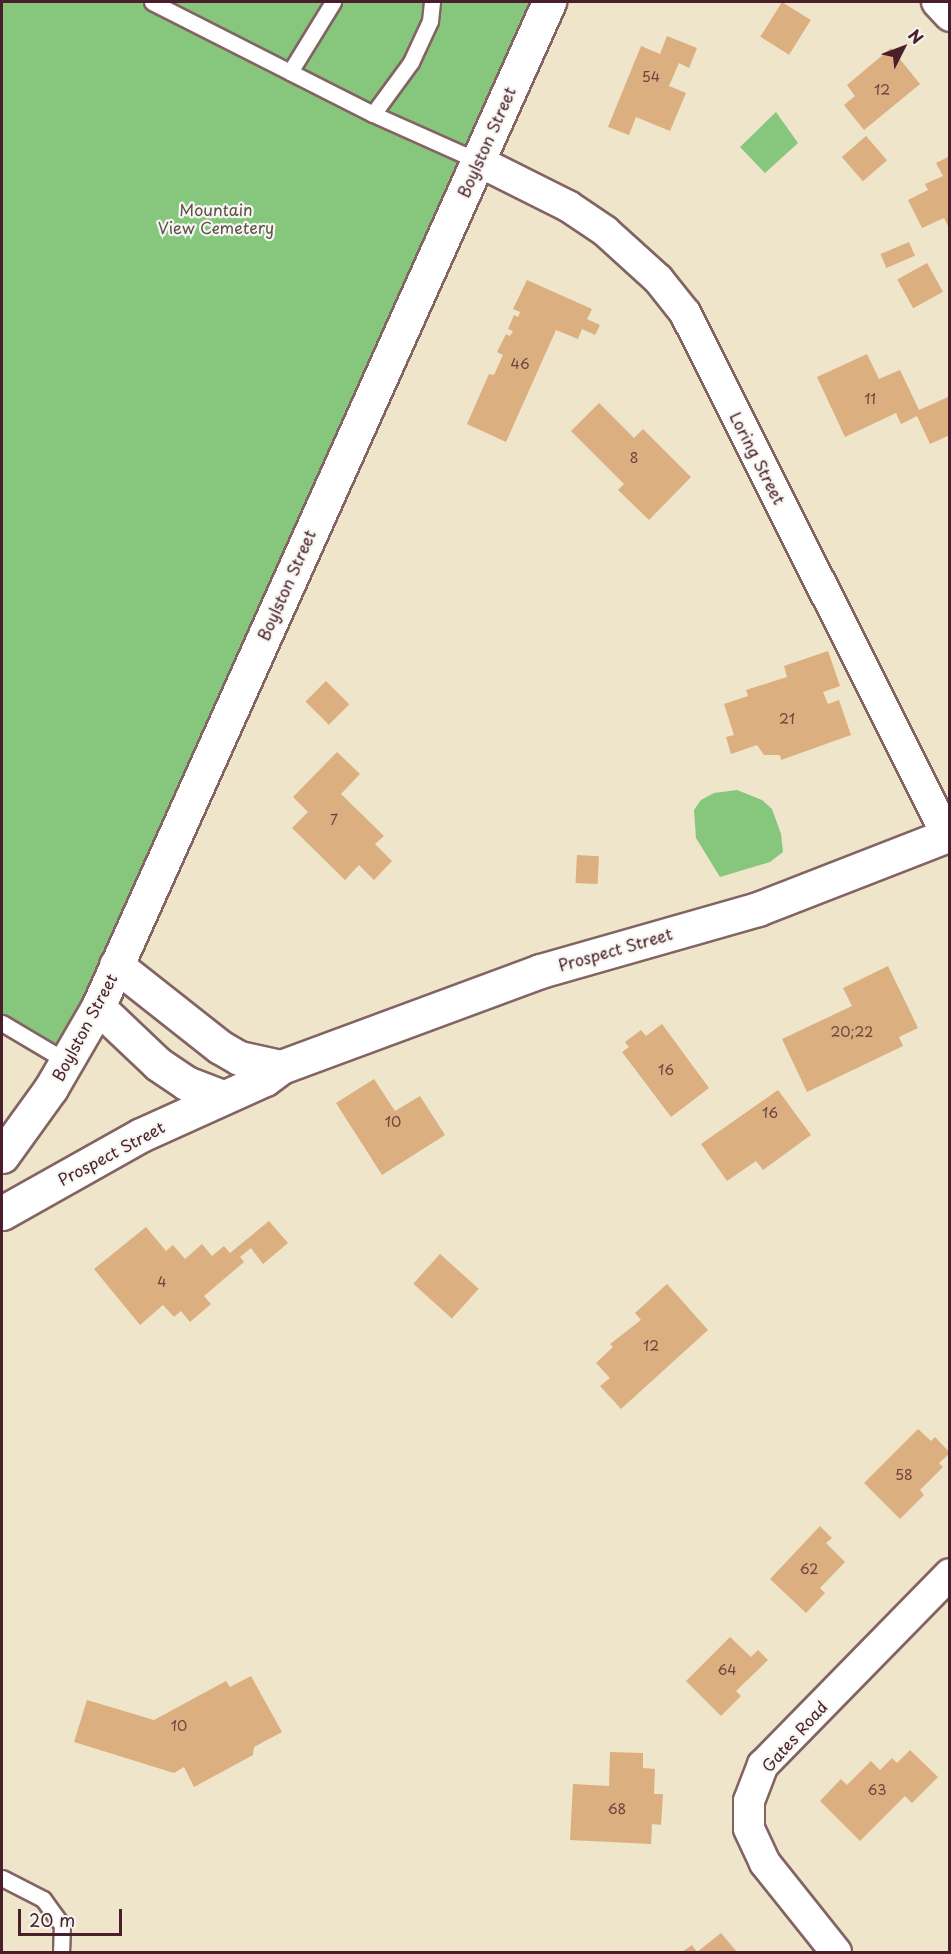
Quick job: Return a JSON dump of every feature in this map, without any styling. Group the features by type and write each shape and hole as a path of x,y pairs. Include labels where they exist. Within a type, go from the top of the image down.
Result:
{"street":[{"name":"Boylston Street","path":"2,1156 51,1088 98,1007 549,2"},
{"path":"937,2 950,16"},
{"name":"Loring Street","path":"478,161 568,206 605,231 658,279 685,313 948,835"},
{"name":"Prospect Street","path":"2,1213 141,1135 265,1079 281,1067 540,971 758,909 948,835"},
{"path":"117,965 220,1047 239,1058 281,1067"},
{"path":"98,1007 158,1064 186,1083 222,1098"},
{"name":"Gates Road","path":"836,1953 765,1863 748,1828 749,1801 763,1765 950,1574"}],"lane":[{"path":"152,2 373,114 478,161"},
{"path":"290,72 333,2"},
{"path":"373,114 411,62 430,21 432,2"},
{"path":"2,1023 66,1061"},
{"path":"2,1878 43,1899 62,1925 61,1953"}],"green space":[{"name":"Mountain View Cemetery","path":"2,2 549,2 66,1061 2,1023"},
{"path":"776,112 798,143 765,173 740,147"},
{"path":"737,790 762,800 772,809 781,834 783,852 770,862 720,877 696,838 694,810 701,800 714,793"}],"building":[{"path":"782,2 811,20 789,55 760,37"},
{"path":"667,36 697,48 689,68 679,63 669,86 686,93 670,131 636,117 629,135 608,127 641,46 660,54"},
{"path":"891,48 920,84 864,130 844,105 855,96 847,85"},
{"path":"866,136 887,160 863,181 842,157"},
{"path":"950,156 950,230 944,218 922,228 908,200 928,190 925,184 943,176 936,163"},
{"path":"909,242 915,256 886,268 880,254"},
{"path":"927,263 943,292 913,308 897,279"},
{"path":"527,280 592,309 587,319 600,325 595,335 582,329 578,339 556,330 506,442 467,424 489,374 494,375 503,355 497,352 506,334 510,336 513,331 508,329 514,315 518,317 520,312 513,309"},
{"path":"867,354 879,379 900,370 919,410 948,397 950,435 930,444 917,416 901,424 896,413 845,437 817,377"},
{"path":"599,403 634,438 643,429 691,477 649,520 618,490 624,484 571,431"},
{"path":"828,651 840,686 823,692 828,704 839,700 851,735 781,760 780,755 764,755 757,745 731,754 726,737 734,735 724,704 748,696 746,690 787,677 784,666"},
{"path":"326,681 349,704 329,725 305,702"},
{"path":"337,752 360,774 341,794 384,836 375,844 392,861 374,880 359,865 345,880 292,828 308,812 293,797"},
{"path":"577,855 599,856 598,884 576,883"},
{"path":"888,966 918,1028 899,1037 903,1046 807,1092 782,1039 852,1006 843,988"},
{"path":"662,1024 709,1088 671,1117 622,1052 629,1047 625,1042 641,1030 646,1036"},
{"path":"374,1079 395,1111 420,1096 445,1135 382,1175 336,1103"},
{"path":"778,1090 811,1135 763,1170 756,1161 727,1181 701,1144"},
{"path":"269,1221 288,1243 263,1264 251,1248 240,1257 244,1262 204,1296 211,1304 190,1322 181,1311 174,1317 163,1305 140,1325 94,1269 146,1227 166,1251 173,1245 185,1259 202,1244 212,1256 224,1246 230,1253"},
{"path":"440,1254 479,1289 452,1319 413,1284"},
{"path":"667,1284 708,1330 621,1409 600,1386 610,1378 596,1363 613,1347 610,1344 641,1320 635,1313"},
{"path":"918,1429 931,1441 935,1437 950,1453 939,1463 943,1467 920,1490 924,1495 900,1519 864,1483"},
{"path":"820,1526 832,1538 826,1543 845,1562 820,1588 825,1593 806,1613 770,1579"},
{"path":"730,1637 751,1657 758,1650 768,1660 736,1691 741,1696 721,1716 686,1681"},
{"path":"251,1676 282,1732 254,1747 253,1755 194,1787 184,1767 174,1773 74,1742 87,1700 154,1720 226,1681 230,1687"},
{"path":"910,1750 938,1777 912,1803 905,1796 860,1841 820,1801 841,1779 847,1785 871,1761 880,1770 892,1758 897,1763"},
{"path":"610,1752 643,1753 643,1768 655,1769 654,1794 663,1794 661,1825 652,1824 651,1844 570,1840 573,1784 609,1786"},
{"path":"721,1933 737,1952 697,1952"},
{"path":"692,1945 697,1952 682,1952"}]}
